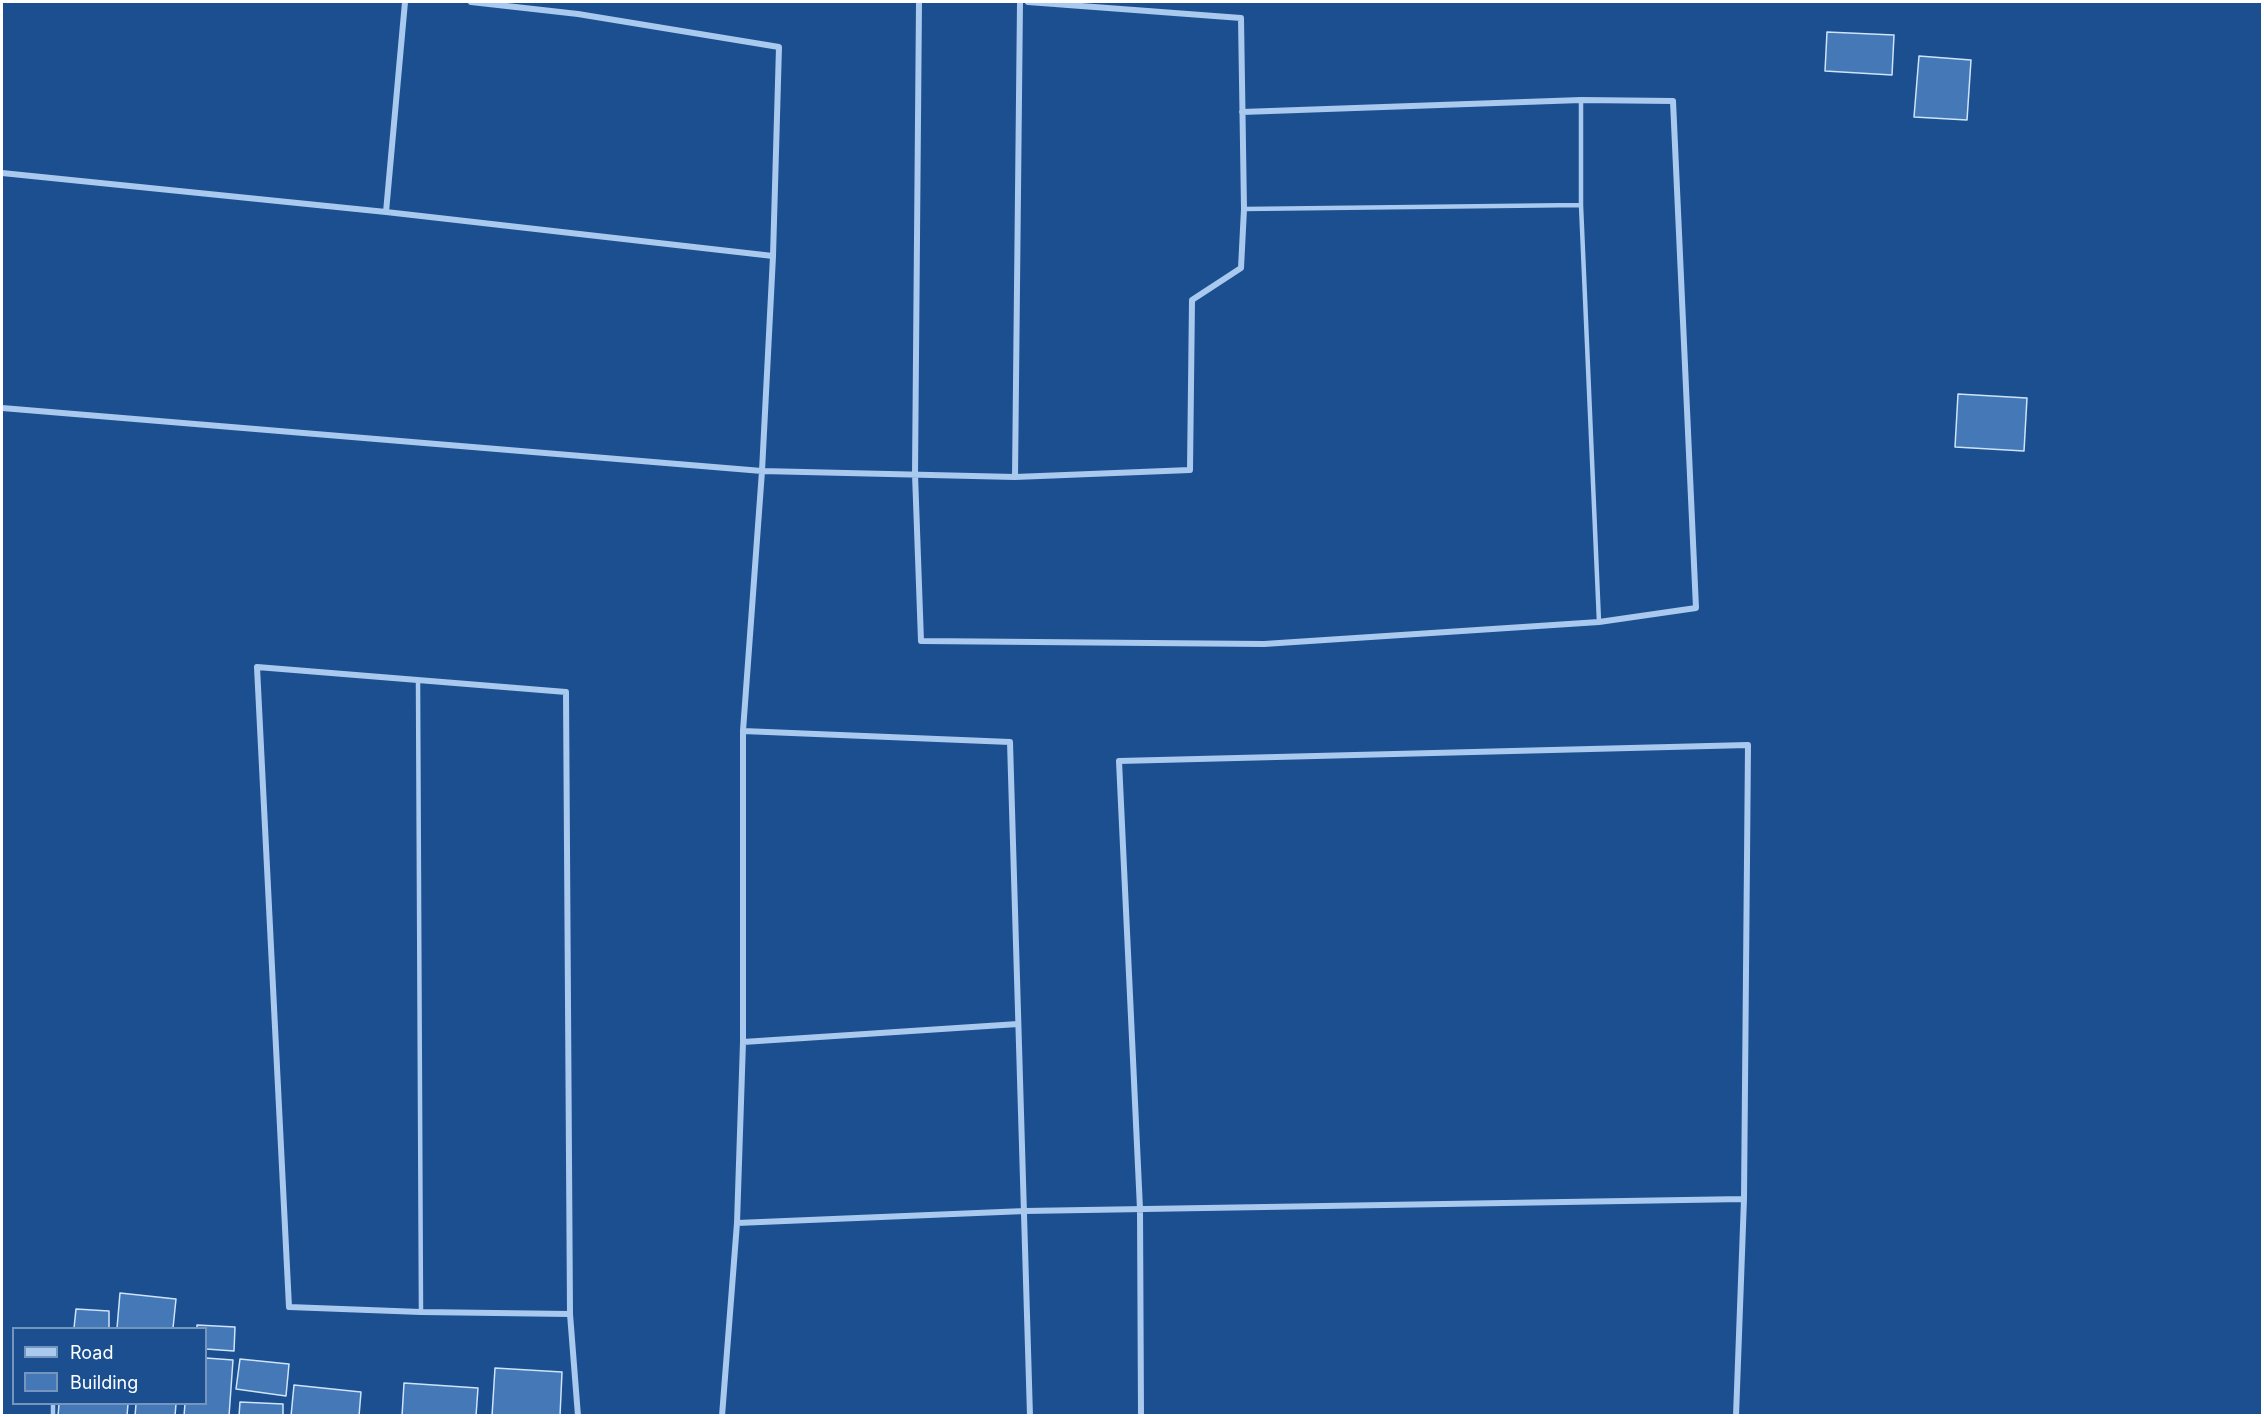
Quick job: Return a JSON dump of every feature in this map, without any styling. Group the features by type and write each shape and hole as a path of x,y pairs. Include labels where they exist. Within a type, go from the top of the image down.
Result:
{"street":[{"path":"386,212 405,2"},
{"path":"471,2 578,14 779,46 773,256 762,471 743,730 743,1042 737,1223 722,1416"},
{"path":"919,2 915,474 921,641 1264,644 1599,622 1696,608 1673,101 1581,100 1242,112"},
{"path":"1015,477 1020,2"},
{"path":"2,408 762,471 1015,477 1190,470 1192,300 1241,268 1244,209 1240,18 1028,2"},
{"path":"2,173 386,212 773,256"},
{"path":"570,1314 289,1307 257,667 566,692 570,1314 578,1416"},
{"path":"743,730 1011,742 1030,1416"},
{"path":"1141,1416 1140,1209 1119,761 1748,745 1744,1198 1736,1416"},
{"path":"743,1042 1018,1024"},
{"path":"737,1223 1025,1211 1744,1198"}],"lane":[{"path":"1581,100 1581,205 1599,622"},
{"path":"1244,209 1581,205"},
{"path":"418,681 421,1312"}],"building":[{"path":"1827,32 1894,35 1892,75 1825,71"},
{"path":"1919,56 1971,60 1967,120 1914,117"},
{"path":"1958,394 2027,398 2024,451 1955,447"},
{"path":"120,1293 176,1299 173,1327 117,1327"},
{"path":"76,1309 109,1311 109,1327 74,1327"},
{"path":"197,1325 235,1327 234,1351 207,1349 207,1327 197,1327"},
{"path":"207,1358 233,1360 229,1416 184,1416 185,1405 207,1405"},
{"path":"240,1359 289,1364 286,1396 236,1389"},
{"path":"495,1368 562,1372 560,1416 492,1416"},
{"path":"404,1383 478,1388 476,1416 402,1416"},
{"path":"294,1385 361,1392 359,1416 291,1416"},
{"path":"240,1402 283,1404 283,1416 239,1416"},
{"path":"59,1405 128,1405 127,1416 58,1416"},
{"path":"136,1405 176,1405 175,1416 135,1416"}]}
